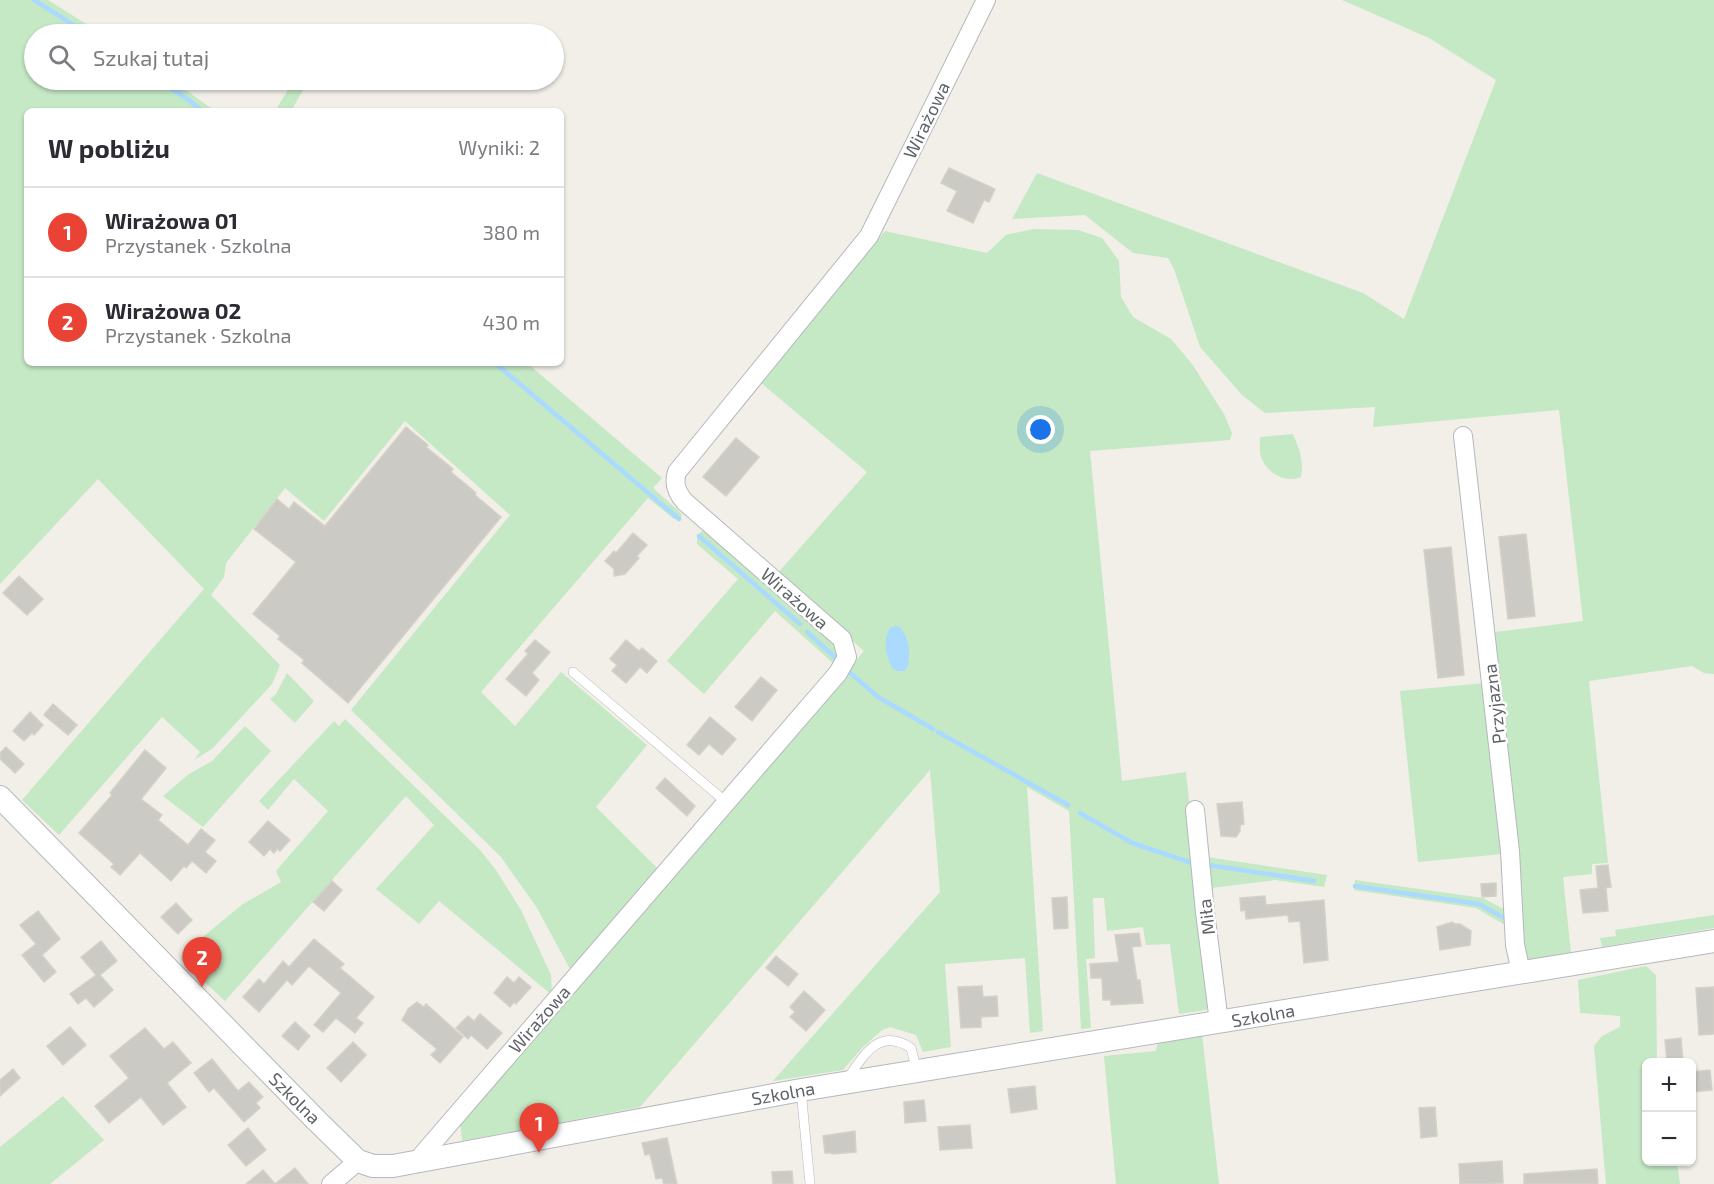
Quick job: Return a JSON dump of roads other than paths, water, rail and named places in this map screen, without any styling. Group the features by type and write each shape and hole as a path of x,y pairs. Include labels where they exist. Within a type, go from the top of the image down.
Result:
{"street":[{"name":"Wirażowa","path":"416,1162 838,673 847,657 842,639 685,502 678,493 677,472 869,236 986,0"},
{"name":"Przyjazna","path":"1463,436 1508,830 1515,945 1521,972"},
{"name":"Szkolna","path":"0,797 317,1121 358,1161 373,1166 393,1166 416,1162 801,1090 1714,941"},
{"name":"Miła","path":"1196,810 1205,912 1219,1023"},
{"path":"331,1184 358,1161"}],"lane":[{"path":"573,672 726,802"},
{"path":"845,1083 870,1048 878,1043 891,1040 903,1042 911,1048 917,1071"},
{"path":"801,1090 810,1184"}],"water":[{"path":"898,626 905,634 909,647 909,661 905,671 892,668 887,652 888,632 891,627"}],"waterway":[{"path":"34,0 72,24"},
{"path":"174,90 198,108"},
{"path":"499,366 679,519"},
{"path":"699,536 800,624"},
{"path":"807,632 837,659"},
{"path":"848,671 878,697 933,729"},
{"path":"938,732 1068,805"},
{"path":"1080,813 1132,843 1192,863"},
{"path":"1208,865 1314,881"},
{"path":"1355,886 1479,904 1508,920"}],"place":[{"name":"Wirażowa 02","path":"202,987"},
{"name":"Wirażowa 01","path":"539,1153"}]}
